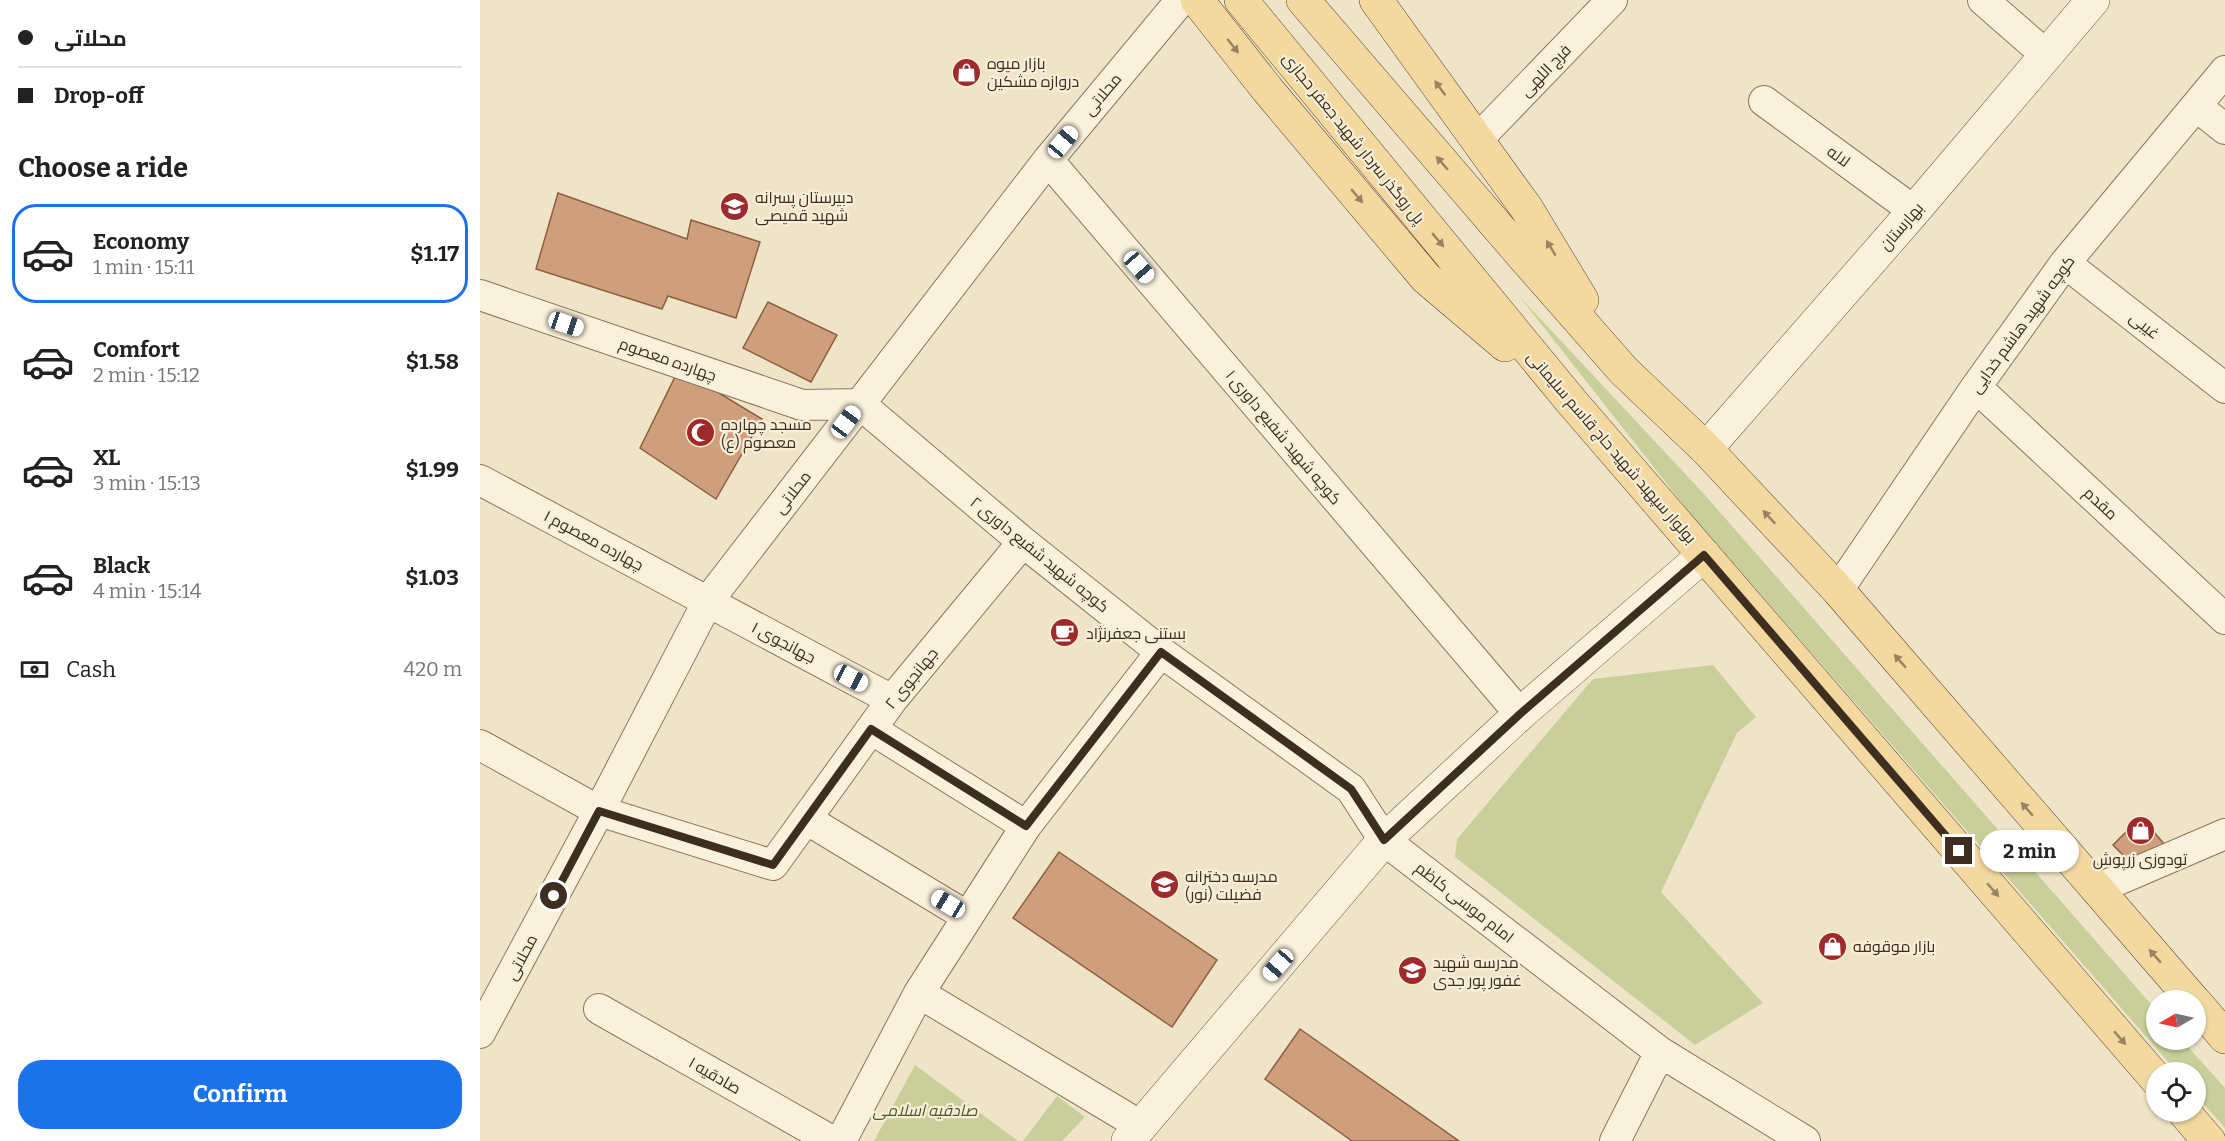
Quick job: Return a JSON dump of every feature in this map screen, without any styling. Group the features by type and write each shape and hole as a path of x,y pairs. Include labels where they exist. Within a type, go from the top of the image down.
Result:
{"main road":[{"path":"1197,0 1267,89 1426,278 1571,401"},
{"name":"پل روگذر سردار شهید جعفر حجازی","path":"1240,0 1468,277"},
{"path":"1303,0 1624,370 1706,449 1838,590 2185,990"},
{"path":"1376,0 1527,209 1624,370"},
{"name":"بهارستان","path":"1706,449 1914,211 2093,0"},
{"name":"بولوار سپهبد شهید حاج قاسم سلیمانی","path":"1468,277 1571,401 2146,1067"},
{"path":"1134,1134 1384,840 1520,714 1704,555"},
{"path":"2206,1015 2225,1037"},
{"path":"2193,1122 2209,1141"}],"street":[{"name":"محلاتی","path":"482,1025 599,811 708,601 1048,160 1181,0"},
{"name":"فرج اللهی","path":"1477,140 1612,0"},
{"path":"1983,0 2046,55"},
{"name":"کوچه شهید هاشم خدایی","path":"1838,590 1976,387 2066,263 2225,71"},
{"name":"لاله","path":"1764,101 1914,211"},
{"path":"2196,106 2225,129"},
{"name":"کوچه شهید شفیع داوری ۱","path":"1048,160 1520,714"},
{"name":"غیبی","path":"2066,263 2225,388"},
{"name":"چهارده معصوم","path":"480,295 802,405 860,404"},
{"name":"مقدم","path":"1976,387 2225,619"},
{"name":"کوچه شهید شفیع داوری ۲","path":"860,404 1023,542 1161,652 1351,789 1384,840"},
{"name":"چهارده معصوم ۱","path":"480,480 708,601"},
{"name":"جهانجوی ۲","path":"599,811 773,865 892,699 1023,542"},
{"name":"جهانجوی ۱","path":"708,601 892,699"},
{"path":"841,1141 919,993 1026,826 1161,652"},
{"path":"871,729 1026,826"},
{"path":"480,745 599,811"},
{"path":"806,819 968,917"},
{"path":"2097,889 2225,834"},
{"name":"امام موسی کاظم","path":"1384,840 1660,1052 1805,1141"},
{"path":"919,993 1134,1134"},
{"name":"صادقیه ۱","path":"599,1009 832,1141"},
{"path":"1615,1141 1660,1052"}],"green space":[{"path":"1519,296 1704,494 2146,998 2146,1036 1689,512"},
{"path":"1713,665 1756,717 1737,733 1661,892 1763,1003 1695,1045 1455,857 1457,839 1593,679"},
{"path":"2158,1050 2191,1050 2202,1062 2168,1062"},
{"name":"صادقیه اسلامی","path":"915,1065 1018,1141 874,1141"},
{"path":"2206,1067 2225,1088 2225,1128 2206,1106"},
{"path":"1057,1096 1085,1117 1062,1141 1023,1141"}],"building":[{"path":"558,193 687,239 691,220 760,242 736,318 668,296 662,309 536,269"},
{"path":"768,302 837,335 811,382 743,348"},
{"name":"مسجد چهارده معصوم (ع)","path":"675,377 709,387 762,419 716,499 640,448"},
{"name":"تودوزی زرپوش","path":"2141,817 2165,845 2127,859 2113,845"},
{"path":"1059,852 1217,960 1172,1027 1013,918"},
{"path":"1300,1029 1459,1141 1352,1141 1265,1079"}],"place":[{"name":"بازار میوه دروازه مشکین","path":"966,72"},
{"name":"دبیرستان پسرانه شهید قمیصی","path":"734,206"},
{"name":"مسجد چهارده معصوم (ع)","path":"700,433"},
{"name":"بستنی جعفرنژاد","path":"1065,633"},
{"name":"تودوزی زرپوش","path":"2140,831"},
{"name":"مدرسه دخترانه فضیلت (نور)","path":"1164,885"},
{"name":"بازار موقوفه","path":"1832,946"},
{"name":"مدرسه شهید غفور پور جدی","path":"1412,971"}],"route":[{"path":"554,896 599,811 773,865 871,729 1026,826 1161,652 1351,789 1384,840 1520,714 1704,555 1959,851"}]}
